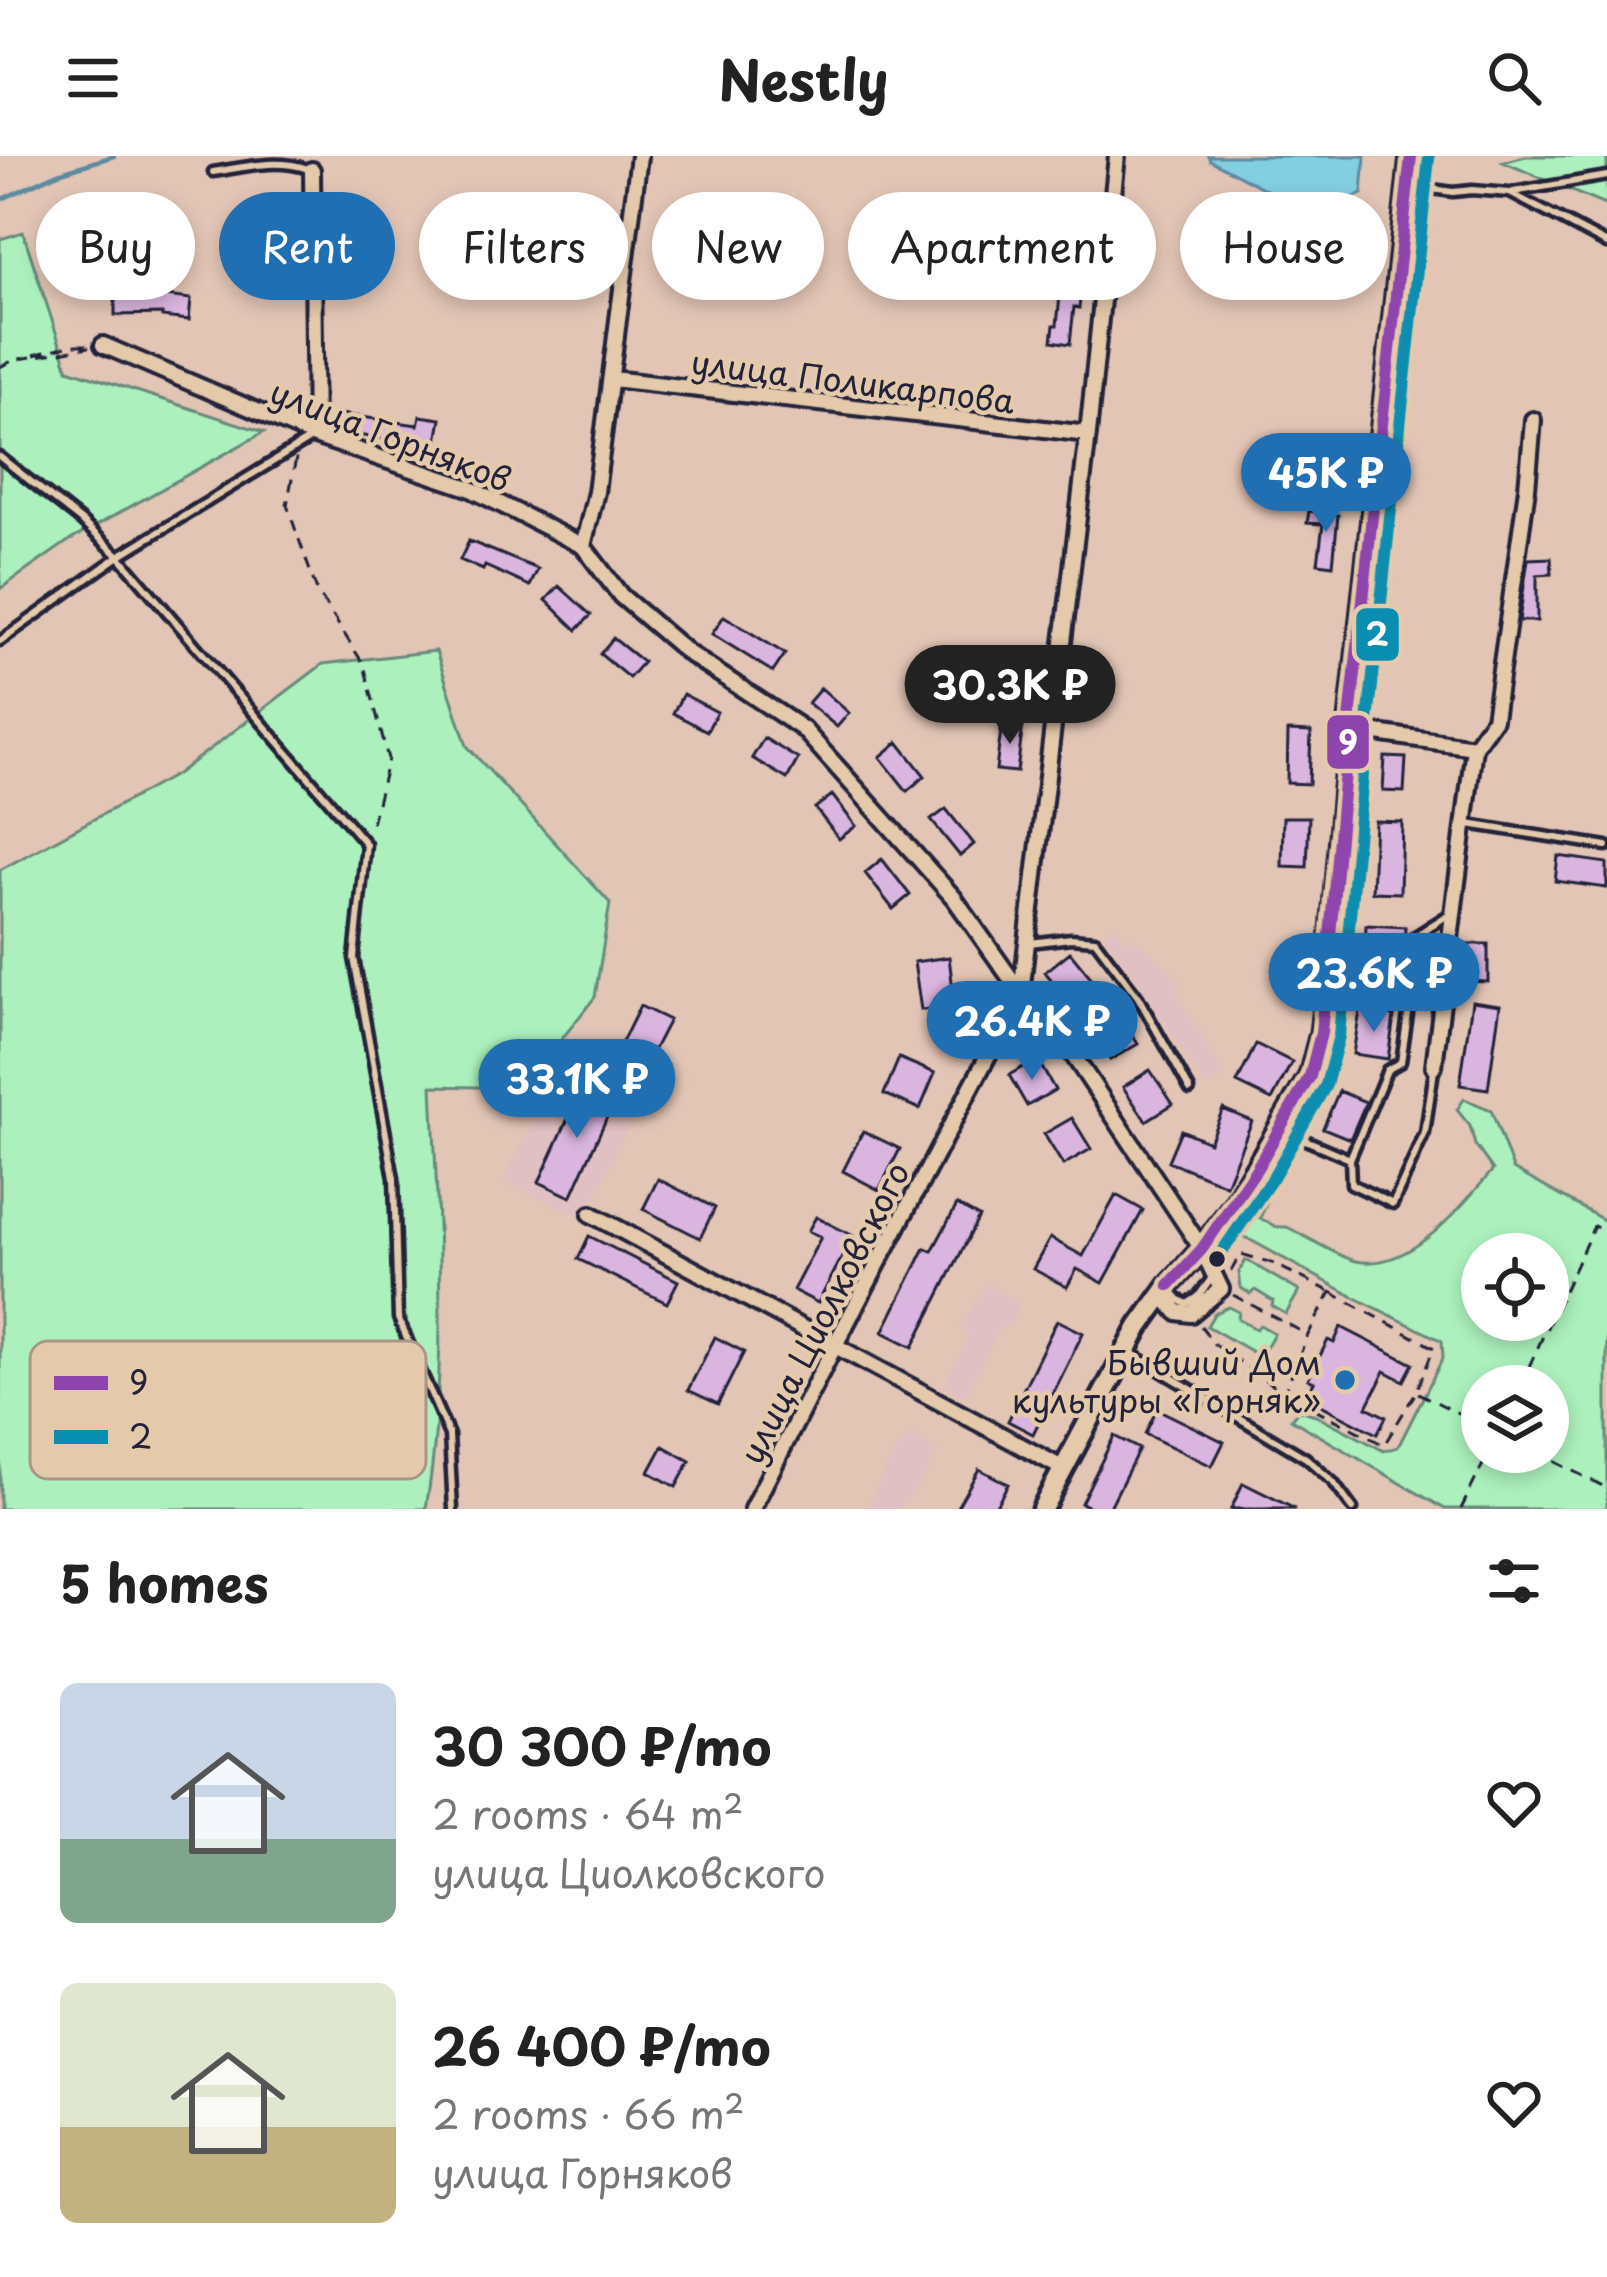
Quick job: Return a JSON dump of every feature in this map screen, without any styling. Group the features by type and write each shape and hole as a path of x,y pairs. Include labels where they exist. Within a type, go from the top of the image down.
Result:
{"street":[{"path":"583,546 596,492 639,156"},
{"name":"улица Циолковского","path":"752,1509 1021,993 1117,156"},
{"path":"1042,1509 1138,1327 1235,1203 1310,1076 1321,1033 1411,156"},
{"path":"311,170 314,436"},
{"name":"улица Горняков","path":"103,345 314,436 469,488 583,546 621,596 688,653 803,729 954,898 1021,993 1073,1055 1202,1249 1221,1289"},
{"name":"улица Поликарпова","path":"612,380 1088,434"},
{"path":"1434,1066 1474,746 1494,719 1533,419"},
{"path":"1349,729 1474,746"},
{"path":"591,1214 1062,1468"},
{"path":"1169,1285 1168,1300 1177,1312 1191,1314 1221,1289"}],"lane":[{"path":"213,172 266,164 311,170"},
{"path":"1408,185 1510,193 1607,176"},
{"path":"1510,193 1607,244"},
{"path":"0,641 119,556 314,436"},
{"path":"0,457 119,556 366,844 354,958 394,1178 398,1318 408,1341"},
{"path":"1464,824 1607,846"},
{"path":"1434,1066 1425,1133 1393,1204 1351,1184 1350,1159 1387,1070 1401,1062 1415,936 1454,911"},
{"path":"1027,944 1095,940 1138,997 1190,1090"},
{"path":"1280,1129 1350,1159"},
{"path":"1169,1285 1186,1304 1198,1297 1212,1279 1202,1249"},
{"path":"1126,1351 1306,1458 1333,1481 1353,1509"},
{"path":"426,1382 449,1435 453,1509"}],"path":[{"path":"0,365 70,345 103,345"},
{"path":"299,444 287,505 316,591 364,665 388,759 366,844"},
{"path":"1530,1365 1594,1226 1607,1233"},
{"path":"1200,1323 1214,1344 1284,1394 1384,1445 1417,1392 1434,1348 1272,1263 1241,1254 1221,1289 1308,1335"},
{"path":"1284,1394 1330,1292"},
{"path":"1417,1392 1461,1414"},
{"path":"1569,1469 1607,1488"},
{"path":"1461,1509 1479,1473"}],"shaded area":[{"path":"1114,926 1128,941 1135,938 1181,981 1176,992 1225,1075 1206,1087 1103,936"},
{"path":"563,1060 642,1098 585,1220 504,1181"},
{"path":"986,1285 1020,1303 1010,1327 1001,1327 965,1397 945,1385 969,1335 960,1327"},
{"path":"910,1434 937,1450 921,1483 900,1509 867,1509 892,1456"}],"green space":[{"path":"1525,156 1607,156 1607,206 1503,162"},
{"path":"23,232 36,272 36,300 45,300 68,369 264,432 67,542 0,589 0,239"},
{"path":"436,651 467,746 610,903 595,997 523,1088 432,1086 440,1351 426,1509 0,1509 0,870 177,774 323,664"},
{"path":"1464,1099 1491,1110 1513,1169 1607,1222 1607,1509 1445,1509 1291,1419 1298,1410 1384,1451 1398,1447 1443,1358 1442,1341 1243,1236 1244,1216 1277,1154 1289,1153 1260,1218 1349,1259 1376,1262 1415,1247 1433,1233 1493,1170 1475,1145 1470,1126 1457,1110"},
{"path":"1246,1260 1299,1291 1286,1314 1255,1290 1250,1294 1241,1288 1239,1272"},
{"path":"1229,1307 1239,1312 1238,1319 1274,1333 1261,1357 1207,1326 1214,1314"}],"water":[{"path":"1208,156 1365,156 1362,192 1270,192"}],"building":[{"path":"115,300 191,300 189,320 162,314 115,315"},
{"path":"1060,300 1080,300 1079,308 1074,307 1070,344 1052,341"},
{"path":"340,414 418,425 420,416 441,419 436,447 337,432"},
{"path":"1309,511 1338,515 1333,565 1318,563 1323,524 1307,523"},
{"path":"469,541 538,569 530,586 460,560"},
{"path":"1551,558 1552,574 1537,575 1537,621 1519,621 1528,559"},
{"path":"559,586 591,615 577,630 546,600"},
{"path":"724,616 785,654 773,672 712,634"},
{"path":"613,638 643,662 629,678 600,654"},
{"path":"821,688 849,713 837,727 808,703"},
{"path":"683,694 717,712 707,731 673,713"},
{"path":"1002,722 1023,724 1017,772 996,770"},
{"path":"1288,731 1311,732 1309,784 1287,783"},
{"path":"764,738 798,759 787,779 752,758"},
{"path":"898,742 925,776 907,791 880,757"},
{"path":"1385,757 1406,758 1404,792 1383,791"},
{"path":"832,795 856,826 839,839 815,808"},
{"path":"946,809 974,844 960,856 931,820"},
{"path":"1283,817 1309,817 1307,867 1282,866"},
{"path":"1375,821 1402,822 1400,893 1372,892"},
{"path":"1558,856 1607,863 1607,888 1555,881"},
{"path":"882,859 910,895 893,909 865,873"},
{"path":"1366,925 1405,927 1403,972 1364,970"},
{"path":"1461,944 1488,944 1488,982 1461,981"},
{"path":"1070,952 1093,980 1068,1000 1045,972"},
{"path":"949,957 955,1006 921,1010 914,962"},
{"path":"1472,1001 1500,1005 1488,1089 1460,1085"},
{"path":"640,1006 669,1020 643,1070 615,1056"},
{"path":"1114,1006 1138,1044 1110,1060 1087,1022"},
{"path":"1360,1011 1394,1016 1388,1059 1353,1054"},
{"path":"1256,1044 1292,1062 1272,1100 1237,1083"},
{"path":"899,1058 935,1073 920,1109 884,1094"},
{"path":"1037,1059 1055,1090 1027,1106 1009,1075"},
{"path":"1150,1070 1173,1104 1146,1121 1123,1087"},
{"path":"583,1086 615,1099 571,1197 539,1182"},
{"path":"1339,1091 1366,1102 1350,1139 1323,1128"},
{"path":"1223,1109 1252,1121 1226,1185 1168,1161 1181,1130 1209,1142"},
{"path":"1072,1118 1091,1149 1063,1165 1044,1134"},
{"path":"863,1131 900,1149 879,1190 843,1171"},
{"path":"658,1179 715,1208 700,1238 643,1209"},
{"path":"1116,1195 1143,1210 1103,1283 1077,1269 1067,1287 1033,1269 1050,1238 1083,1256"},
{"path":"957,1205 979,1217 913,1347 883,1332 925,1248 932,1251"},
{"path":"816,1217 853,1236 818,1303 793,1290 821,1237 808,1231"},
{"path":"589,1236 678,1281 667,1303 578,1259"},
{"path":"1057,1320 1083,1333 1033,1434 1008,1421"},
{"name":"Бывший Дом культуры «Горняк»","path":"1341,1327 1413,1364 1404,1381 1385,1371 1367,1407 1386,1417 1377,1434 1306,1397 1314,1382 1308,1379 1328,1340 1334,1343"},
{"path":"715,1337 744,1352 718,1404 688,1390"},
{"path":"1157,1409 1224,1442 1212,1466 1145,1434"},
{"path":"1114,1436 1139,1449 1109,1509 1093,1509 1081,1503"},
{"path":"663,1446 690,1461 676,1487 649,1472"},
{"path":"979,1469 1008,1484 994,1509 956,1509"},
{"path":"1243,1483 1295,1509 1231,1509"}],"waterway":[{"path":"0,200 58,173 114,156"}],"transit line":[{"name":"9","path":"1169,1285 1202,1249 1257,1168 1310,1076 1321,1033 1411,156"},
{"name":"2","path":"1217,1259 1273,1177 1326,1085 1339,1036 1429,158"}],"place":[{"name":"Бывший Дом культуры «Горняк»","path":"1345,1380"}]}
